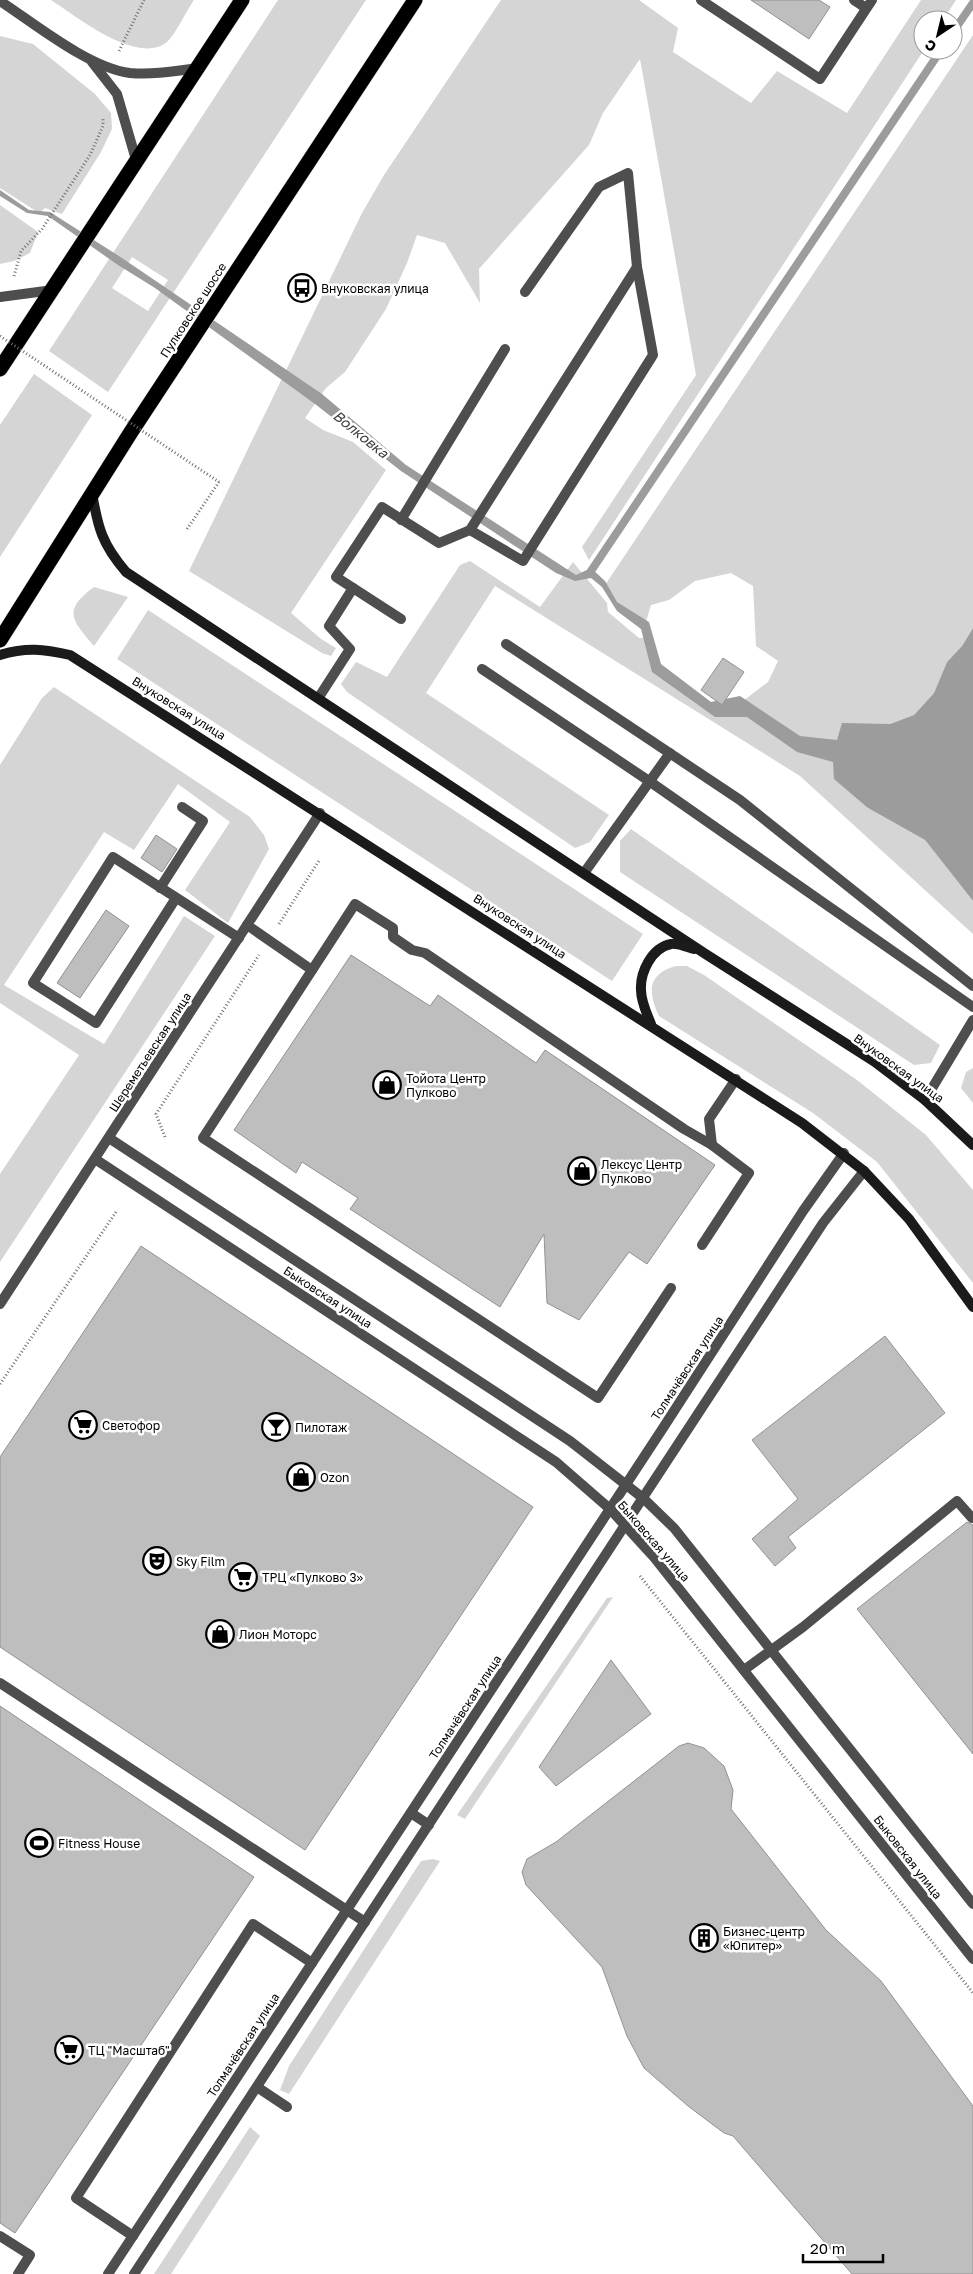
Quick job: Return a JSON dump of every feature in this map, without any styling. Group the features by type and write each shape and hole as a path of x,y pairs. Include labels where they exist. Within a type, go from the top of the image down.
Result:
{"highway":[{"path":"0,369 137,163 242,0"},
{"name":"Пулковское шоссе","path":"0,640 92,493 415,0"}],"street":[{"path":"701,0 820,79 869,4 854,0"},
{"path":"0,1 90,60 110,69 154,74 199,68"},
{"path":"90,60 117,94 137,163"},
{"path":"470,530 523,561 653,355 637,267 628,173 599,187 525,292"},
{"path":"401,619 336,577 382,507 439,543 470,530 637,267"},
{"path":"2,297 53,290"},
{"path":"401,520 505,349"},
{"name":"Внуковская улица","path":"92,493 98,526 110,553 126,572 319,697 584,874 875,1062 925,1100 973,1145"},
{"path":"319,697 350,649 328,626 353,588"},
{"path":"506,644 740,800 973,986"},
{"name":"Внуковская улица","path":"0,655 19,649 41,648 70,655 736,1079 844,1153 864,1171 909,1219 973,1307"},
{"path":"482,669 649,781 973,1007"},
{"path":"584,874 670,753"},
{"path":"160,888 203,821 182,807"},
{"name":"Шереметьевская улица","path":"0,1304 320,813"},
{"path":"176,898 96,1023 33,983 113,857 239,938"},
{"path":"671,1288 598,1398 203,1138 355,904 393,928 393,937 412,950 425,953 684,1129 712,1145 749,1173 702,1245"},
{"path":"247,925 312,970"},
{"path":"651,1024 641,992 642,975 649,960 661,948 672,944 704,952"},
{"path":"925,1100 973,1020"},
{"path":"712,1145 709,1119 736,1079"},
{"name":"Быковская улица","path":"109,1138 570,1441 643,1498 674,1528 973,1904"},
{"name":"Толмачёвская улица","path":"108,2274 627,1484 803,1211 844,1153"},
{"name":"Быковская улица","path":"95,1159 556,1462 610,1509 626,1525 744,1670 973,1959"},
{"path":"134,2274 822,1224 864,1171"},
{"path":"744,1670 770,1649 803,1627 957,1501 972,1518"},
{"path":"0,1683 365,1922"},
{"path":"410,1813 429,1825"},
{"path":"133,2236 76,2198 253,1924 312,1963"},
{"path":"257,2087 287,2107"},
{"path":"0,2236 30,2255 18,2274"}],"path":[{"path":"110,69 144,0"},
{"path":"2,297 13,281 21,251 42,229 90,155 103,126 103,116"},
{"path":"0,336 218,482 188,529"},
{"path":"165,1137 156,1114 320,859"},
{"path":"0,1384 116,1212"},
{"path":"640,1576 973,1993"}],"shaded area":[{"path":"51,0 194,0 174,34 167,42 154,48 140,48 107,36"},
{"path":"278,0 366,0 108,392 49,351","holes":["132,257 168,280 148,311 112,288"]},
{"path":"501,0 639,0 678,28 673,52 751,103 777,71 847,113 913,12 913,60 917,60 589,560 582,547 696,375 640,59 603,113 589,145 479,269 480,303 445,243 417,235 407,263 386,309 345,372 326,388 305,418 323,430 353,442 386,470 291,613 321,639 336,648 331,656 322,653 189,571 362,213 384,175"},
{"path":"921,0 956,0 950,10 914,10"},
{"path":"973,35 973,628 962,646 947,662 934,693 914,715 890,724 842,724 868,808 925,840 973,901 973,934 800,776 495,586 426,693 609,815 590,842 575,848 347,692 341,684 356,662 387,677 460,565 470,561 540,607 573,562 607,603 608,612 639,638 649,638 656,668 711,708 739,704 768,682 778,661 756,646 753,586 731,573 695,581 669,600 651,605 645,625 615,605 605,585 956,60 963,60 963,50"},
{"path":"0,36 33,44 95,94 111,113 112,129 101,152 62,214 45,208 39,213 0,188"},
{"path":"0,205 38,232 30,253 14,261 0,264"},
{"path":"34,374 92,415 0,557 0,425"},
{"path":"94,587 128,597 94,646 76,623 74,610 77,603"},
{"path":"148,610 643,934 612,981 117,659"},
{"path":"54,687 250,817 264,835 269,849 228,923 185,890 230,822 178,784 134,850 104,832 4,985 104,1044 184,916 215,936 0,1262 0,1174 79,1055 0,1003 0,765 42,698"},
{"path":"631,829 940,1045 931,1063 914,1065 620,872 620,841"},
{"path":"676,966 687,966 704,975 857,1080 926,1135 973,1190 973,1283 877,1162 813,1113 659,1016 653,999 652,985 655,979 666,969"},
{"path":"973,1068 973,1103 961,1088 966,1072"},
{"path":"613,1597 465,1819 457,1815 607,1598"},
{"path":"433,1859 440,1861 289,2094 280,2090 289,2066 421,1861"},
{"path":"250,2127 260,2136 171,2274 154,2274"}],"water":[{"name":"Волковка","path":"0,190 29,210 50,212 122,258 322,394 406,465 576,575 591,568 605,581 617,602 649,622 661,664 711,702 740,696 800,736 837,740 842,723 890,724 914,715 934,693 947,662 962,646 973,628 973,901 925,840 868,808 834,779 833,762 797,752 747,717 715,717 652,672 641,629 617,611 602,587 591,578 575,581 556,573 401,471 315,404 155,288 118,265 48,216 27,213 0,196"}],"building":[{"path":"751,0 819,0 830,7 809,39"},
{"path":"723,658 744,672 722,705 701,690"},
{"path":"156,835 177,849 162,872 141,858"},
{"path":"106,910 129,926 80,998 57,983"},
{"path":"351,955 430,1006 438,995 536,1063 545,1050 715,1165 647,1264 629,1252 579,1320 547,1303 544,1234 500,1307 350,1209 358,1198 302,1162 296,1173 234,1130"},
{"name":"ТРЦ «Пулково 3»","path":"141,1246 533,1507 305,1850 0,1647 0,1457"},
{"path":"885,1336 945,1413 788,1537 796,1548 775,1566 752,1539 798,1499 752,1440"},
{"path":"967,1522 973,1525 973,1754 857,1609"},
{"path":"611,1660 651,1714 556,1786 539,1767"},
{"name":"ТЦ \"Масштаб\"","path":"0,1706 254,1877 15,2233 0,2223"},
{"name":"Бизнес-центр «Юпитер»","path":"688,1743 704,1748 724,1766 733,1790 731,1809 826,1930 881,1981 973,2106 973,2274 852,2274 733,2136 724,2133 688,2106 644,2068 627,2036 602,1967 526,1885 522,1872 527,1859 556,1842 679,1746"}],"waterway":[{"path":"963,18 973,3"},
{"path":"591,571 934,60"}],"place":[{"name":"Внуковская улица","path":"302,288"},
{"name":"Тойота Центр Пулково","path":"387,1085"},
{"name":"Лексус Центр Пулково","path":"582,1171"},
{"name":"Светофор","path":"83,1425"},
{"name":"Пилотаж","path":"276,1427"},
{"name":"Ozon","path":"301,1477"},
{"name":"Sky Film","path":"157,1561"},
{"name":"ТРЦ «Пулково 3»","path":"243,1577"},
{"name":"Лион Моторс","path":"220,1634"},
{"name":"Fitness House","path":"39,1843"},
{"name":"Бизнес-центр «Юпитер»","path":"704,1938"},
{"name":"ТЦ \"Масштаб\"","path":"69,2050"}]}
